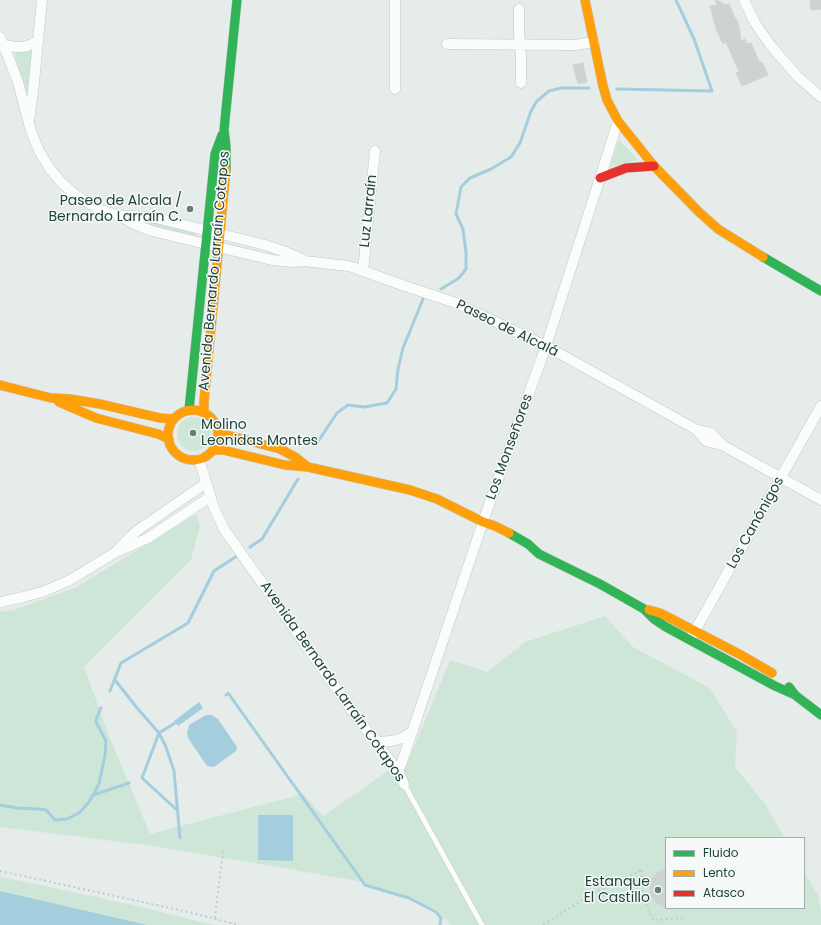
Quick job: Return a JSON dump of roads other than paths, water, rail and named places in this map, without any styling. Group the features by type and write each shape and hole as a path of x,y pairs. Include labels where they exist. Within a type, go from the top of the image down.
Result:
{"street":[{"path":"29,124 42,0"},
{"name":"Avenida Bernardo Larraín Cotapos","path":"204,412 226,156 224,130 237,0"},
{"path":"394,0 395,89"},
{"path":"585,0 607,100 618,121 634,142 654,166 699,212 718,229 785,271 821,291"},
{"path":"744,0 755,23 771,46 798,77 821,97"},
{"path":"519,9 521,83"},
{"path":"2,41 16,47 21,47 38,41"},
{"name":"Paseo de Alcalá","path":"2,41 18,82 29,124 39,151 50,169 61,182 83,200 101,210 120,216 143,228 272,260 293,262 304,261 348,266 456,302 546,346 696,430 711,433 722,445 821,500"},
{"path":"447,44 575,45 594,42"},
{"name":"Los Monseñores","path":"398,771 413,731 483,522 546,346 618,121"},
{"name":"Avenida Bernardo Larraín Cotapos","path":"189,410 215,154 224,130"},
{"name":"Luz Larraín","path":"363,271 375,151"},
{"path":"600,178 626,168 654,166"},
{"name":"Paseo de Alcalá","path":"120,216 156,218 276,248 304,261"},
{"path":"198,318 212,319"},
{"path":"0,386 51,398 100,404 160,418 174,419"},
{"path":"51,398 96,418 158,434 169,439"},
{"name":"Los Canónigos","path":"690,641 821,406"},
{"path":"189,410 204,412 213,420 218,430 218,441 213,450 207,456 199,459 189,459 180,455 173,448 169,439 169,428 174,419 181,413 189,410"},
{"path":"218,430 227,435 280,449 295,457 308,467"},
{"path":"213,450 223,450 285,465 308,467 426,494 483,522 516,536 539,554 600,584 644,609 660,623 690,641 795,695"},
{"name":"Avenida Bernardo Larraín Cotapos","path":"199,459 210,497 220,522 230,538 350,709 398,771 404,784"},
{"path":"116,552 138,530 206,483"},
{"path":"0,602 23,597 55,586 80,574 116,552 148,538 210,497"},
{"path":"483,522 488,530 497,537"},
{"path":"513,546 527,552 539,554"},
{"path":"644,609 652,610 665,615 770,672 783,682 795,695 821,715"},
{"path":"375,741 382,742 396,740 413,731"}],"lane":[{"name":"Avenida Bernardo Larraín Cotapos","path":"404,784 482,925"}],"water":[{"path":"199,702 203,708 178,726 174,721"},
{"path":"206,715 211,715 218,719 237,747 236,751 214,767 207,766 188,738 187,733 189,725"},
{"path":"258,815 293,815 293,861 258,860"},
{"path":"0,891 147,925 0,925"}],"waterway":[{"path":"617,89 712,91 694,39 676,0"},
{"path":"441,289 459,278 466,269 466,252 463,229 456,214 461,187 470,178 491,169 511,157 520,143 531,111 537,101 549,91 561,88 589,88"},
{"path":"317,443 337,413 348,405 364,407 387,403 396,389 398,369 403,348 423,299"},
{"path":"250,547 262,539 298,479"},
{"path":"110,691 121,663 188,623 214,571 237,556"},
{"path":"115,680 159,733 166,747 174,771 180,838"},
{"path":"226,695 228,693 365,885 409,898 436,912 441,918 440,925"},
{"path":"0,805 46,810 55,820 67,819 79,813 89,802 99,784 105,755 106,741 96,722 101,708"},
{"path":"175,723 159,733 142,778 178,811"},
{"path":"93,795 129,783"}],"place":[{"name":"Paseo de Alcala / Bernardo Larraín C.","path":"190,209"},
{"name":"Molino Leonidas Montes","path":"193,433"},
{"name":"Estanque El Castillo","path":"658,890"}]}
